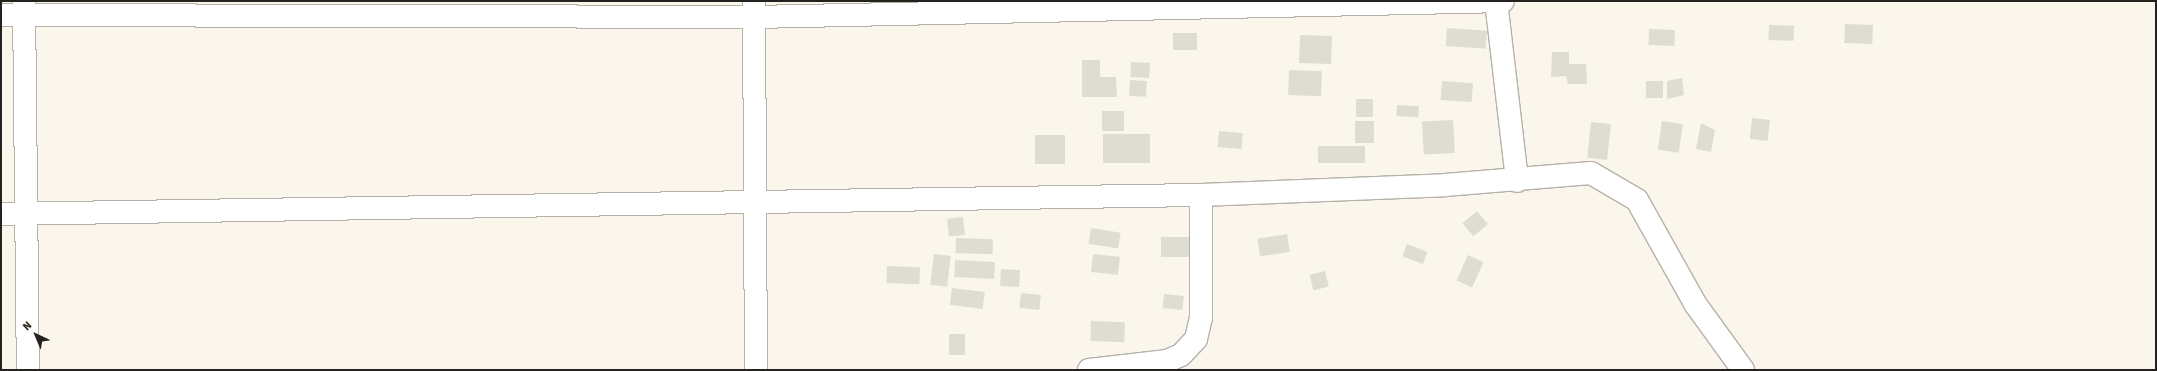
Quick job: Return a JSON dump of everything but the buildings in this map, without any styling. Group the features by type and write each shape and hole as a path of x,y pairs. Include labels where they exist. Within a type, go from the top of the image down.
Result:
{"street":[{"path":"1496,1 1517,181"},
{"path":"1,15 24,8 329,7 754,9 1503,1"},
{"path":"24,8 28,370"},
{"path":"754,9 758,199 756,370"},
{"path":"1,214 758,199 1201,195 1517,181 1591,173 1637,200 1696,305 1743,370"},
{"path":"1089,370 1167,362 1182,355 1196,339 1201,318 1201,195"}]}
